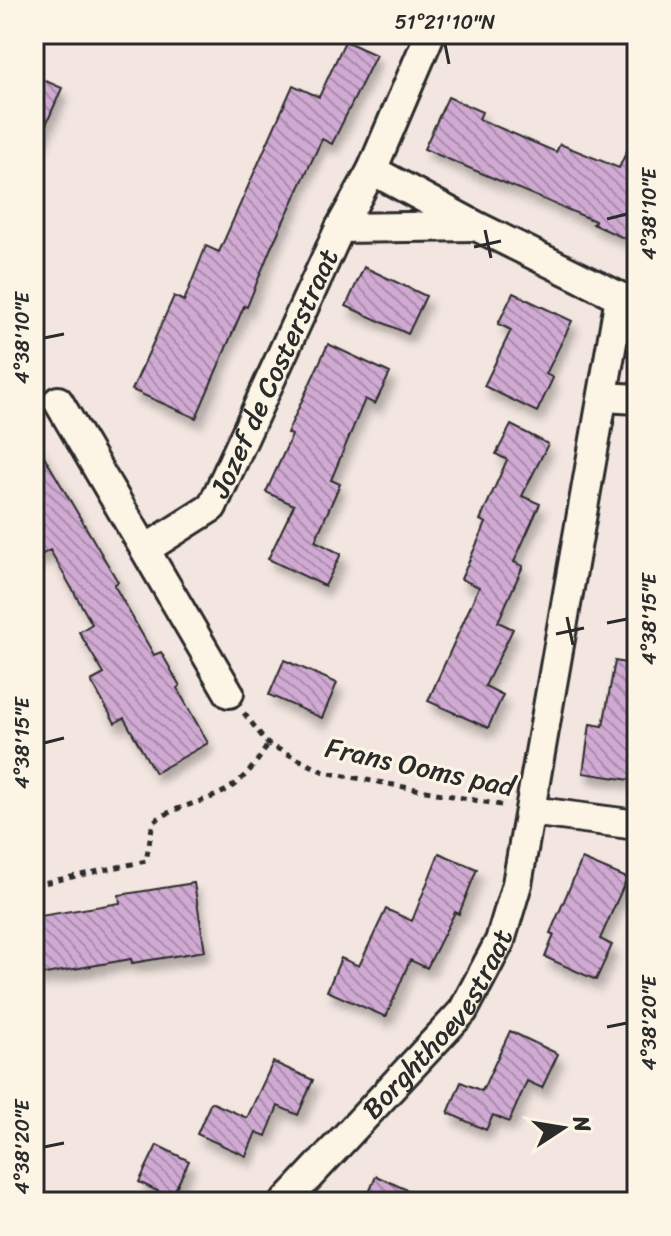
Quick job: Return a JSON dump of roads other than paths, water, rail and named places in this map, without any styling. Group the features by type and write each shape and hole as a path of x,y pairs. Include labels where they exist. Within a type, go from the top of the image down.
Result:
{"street":[{"name":"Jozef de Costerstraat","path":"146,549 212,507 340,228 372,170 430,34"},
{"name":"Jozef de Costerstraat","path":"372,170 476,226 628,300"},
{"name":"Jozef de Costerstraat","path":"340,228 476,226"},
{"name":"Borghthoevestraat","path":"285,1202 463,1011 500,941 517,884 604,397 628,300"},
{"path":"604,397 637,399"},
{"path":"58,401 229,693"},
{"path":"530,811 637,825"}]}
